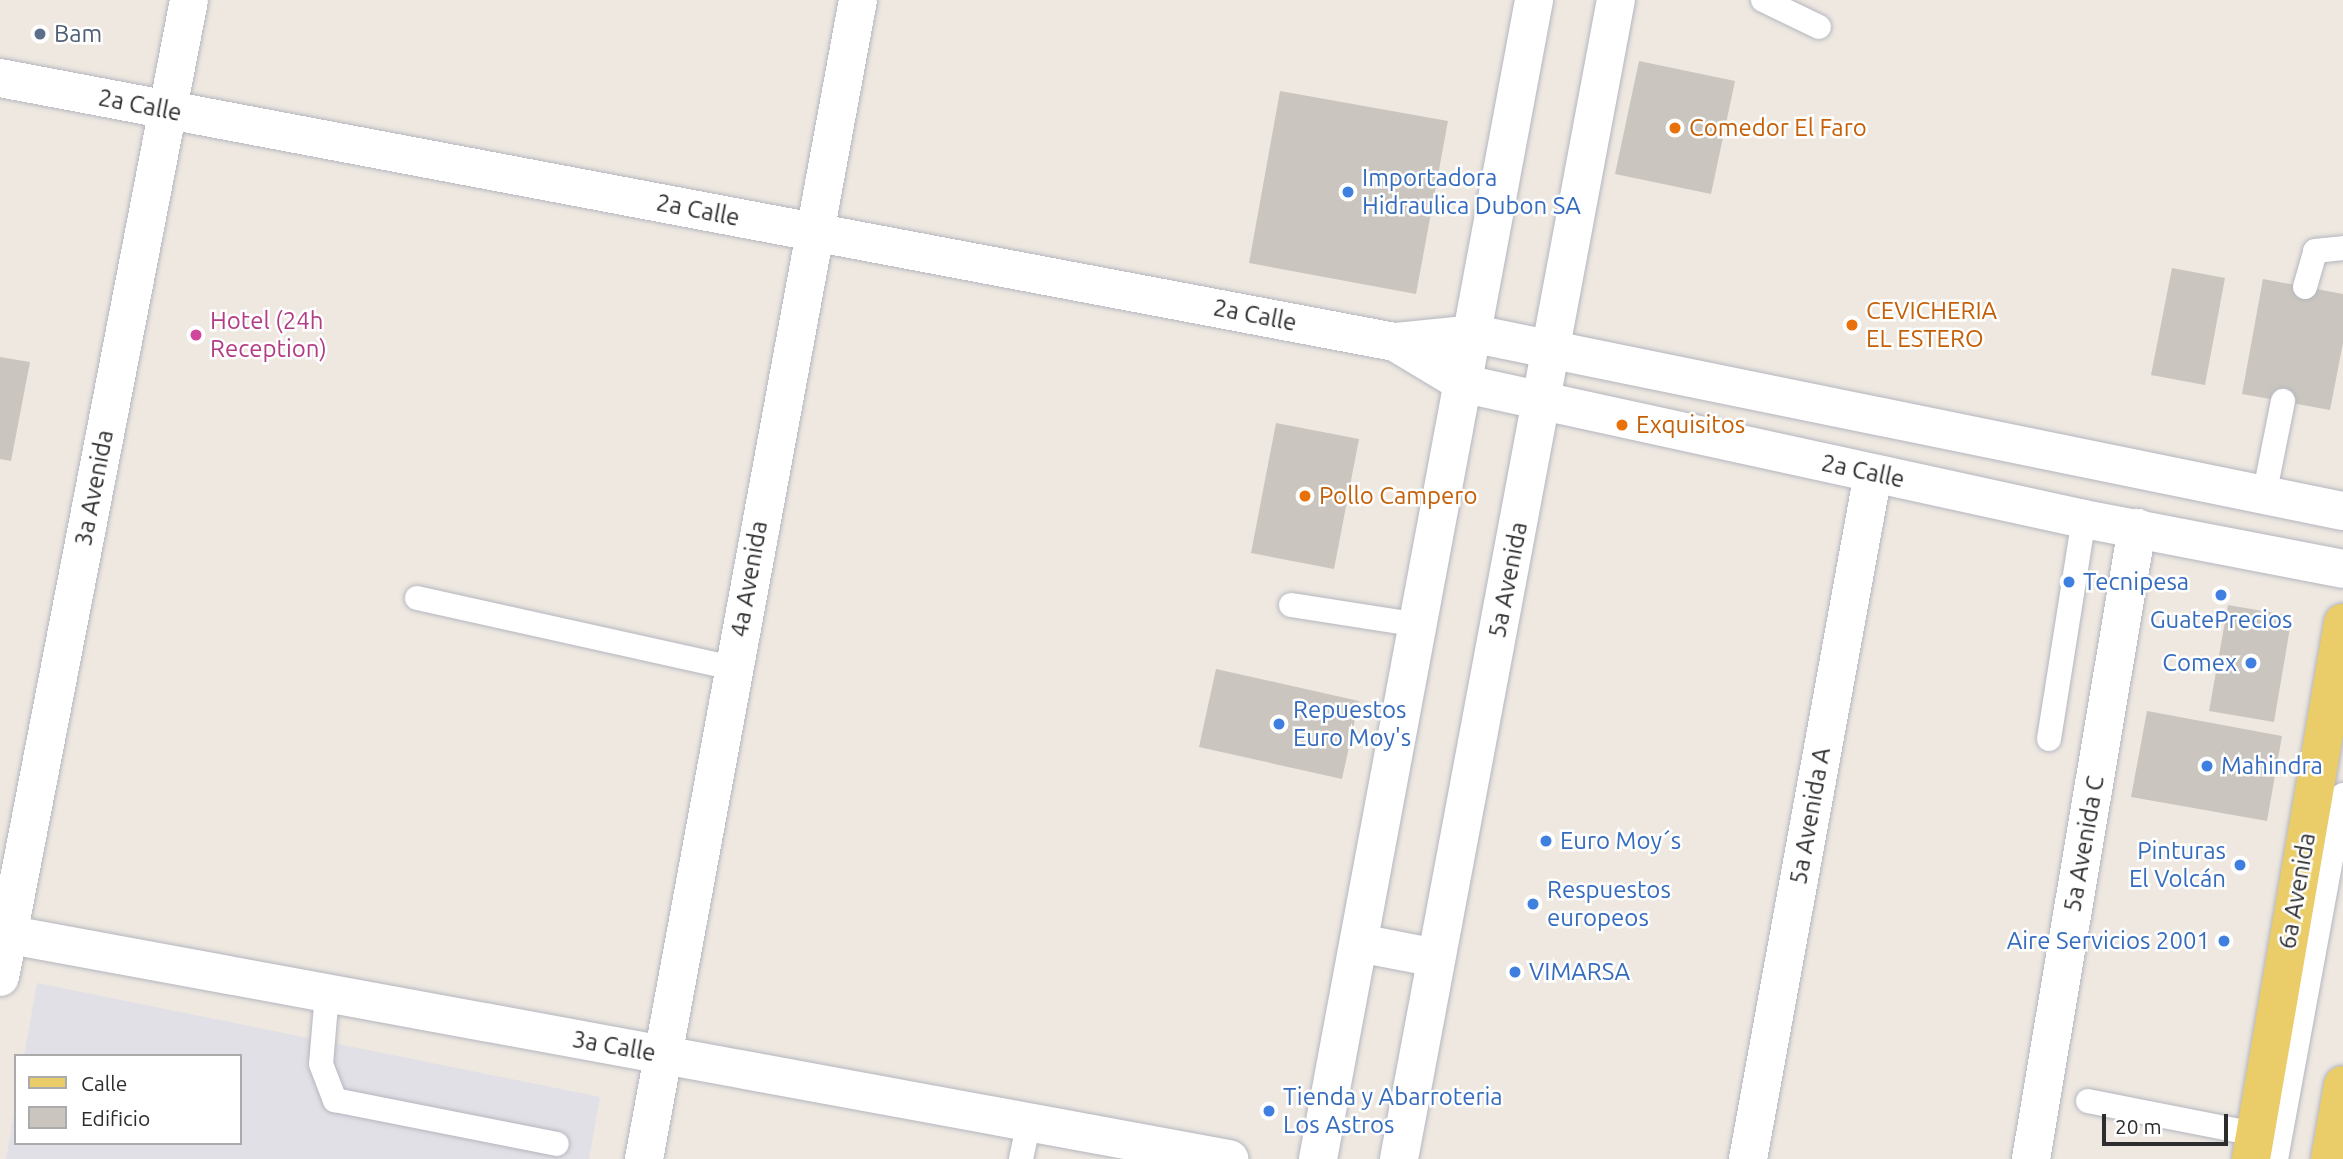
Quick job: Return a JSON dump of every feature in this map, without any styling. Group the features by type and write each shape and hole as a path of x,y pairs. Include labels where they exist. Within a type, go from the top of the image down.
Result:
{"main road":[{"name":"6a Avenida","path":"2261,1151 2343,623"},
{"path":"2330,1159 2343,1085"}],"street":[{"name":"3a Avenida","path":"0,977 4,934 188,0"},
{"name":"4a Avenida","path":"644,1159 813,232 858,0"},
{"path":"1318,1159 1475,334 1534,0"},
{"name":"5a Avenida","path":"1399,1159 1616,0"},
{"name":"2a Calle","path":"0,78 1395,342 1475,334 2343,511"},
{"name":"2a Calle","path":"1395,342 1465,384 2084,519 2343,569"},
{"name":"5a Avenida A","path":"1748,1159 1873,473"},
{"name":"5a Avenida C","path":"2031,1159 2137,528"},
{"name":"3a Calle","path":"4,934 1228,1159"},
{"path":"1359,943 1436,958"}],"lane":[{"path":"1763,0 1819,27"},
{"path":"2305,287 2315,251 2343,248"},
{"path":"2264,496 2283,401"},
{"path":"2049,739 2084,519"},
{"path":"417,598 733,668"},
{"path":"1291,605 1419,625"},
{"path":"2088,1101 2261,1151 2343,795"},
{"path":"327,993 321,1064 335,1100 557,1144"},
{"path":"1021,1159 1029,1122"}],"shaded area":[{"path":"37,983 600,1097 589,1159 6,1159 14,1113 14,1145 242,1145 242,1054 24,1054"}],"building":[{"name":"Comedor El Faro","path":"1639,61 1735,81 1711,194 1615,174"},
{"name":"Importadora Hidraulica Dubon SA","path":"1280,91 1448,121 1416,294 1249,263"},
{"path":"2172,268 2225,278 2205,385 2151,375"},
{"path":"2263,279 2343,294 2343,343 2330,410 2242,394"},
{"path":"0,357 30,362 11,461 0,459"},
{"name":"Pollo Campero","path":"1276,423 1359,439 1334,569 1251,553"},
{"name":"Comex","path":"2228,605 2292,616 2274,722 2209,711"},
{"name":"Repuestos Euro Moy's","path":"1216,669 1359,701 1342,779 1199,747"},
{"name":"Mahindra","path":"2147,711 2282,736 2267,821 2131,797"}],"place":[{"name":"Bam","path":"40,34"},
{"name":"Comedor El Faro","path":"1675,128"},
{"name":"Importadora Hidraulica Dubon SA","path":"1348,192"},
{"name":"CEVICHERIA EL ESTERO","path":"1852,325"},
{"name":"Hotel (24h Reception)","path":"196,335"},
{"name":"Exquisitos","path":"1622,425"},
{"name":"Pollo Campero","path":"1305,496"},
{"name":"Tecnipesa","path":"2069,582"},
{"name":"GuatePrecios","path":"2221,595"},
{"name":"Comex","path":"2251,663"},
{"name":"Repuestos Euro Moy's","path":"1279,724"},
{"name":"Mahindra","path":"2207,766"},
{"name":"Euro Moy´s","path":"1546,841"},
{"name":"Pinturas El Volcán","path":"2240,865"},
{"name":"Respuestos europeos","path":"1533,904"},
{"name":"Aire Servicios 2001","path":"2224,941"},
{"name":"VIMARSA","path":"1515,972"},
{"name":"Tienda y Abarroteria Los Astros","path":"1269,1111"}]}
